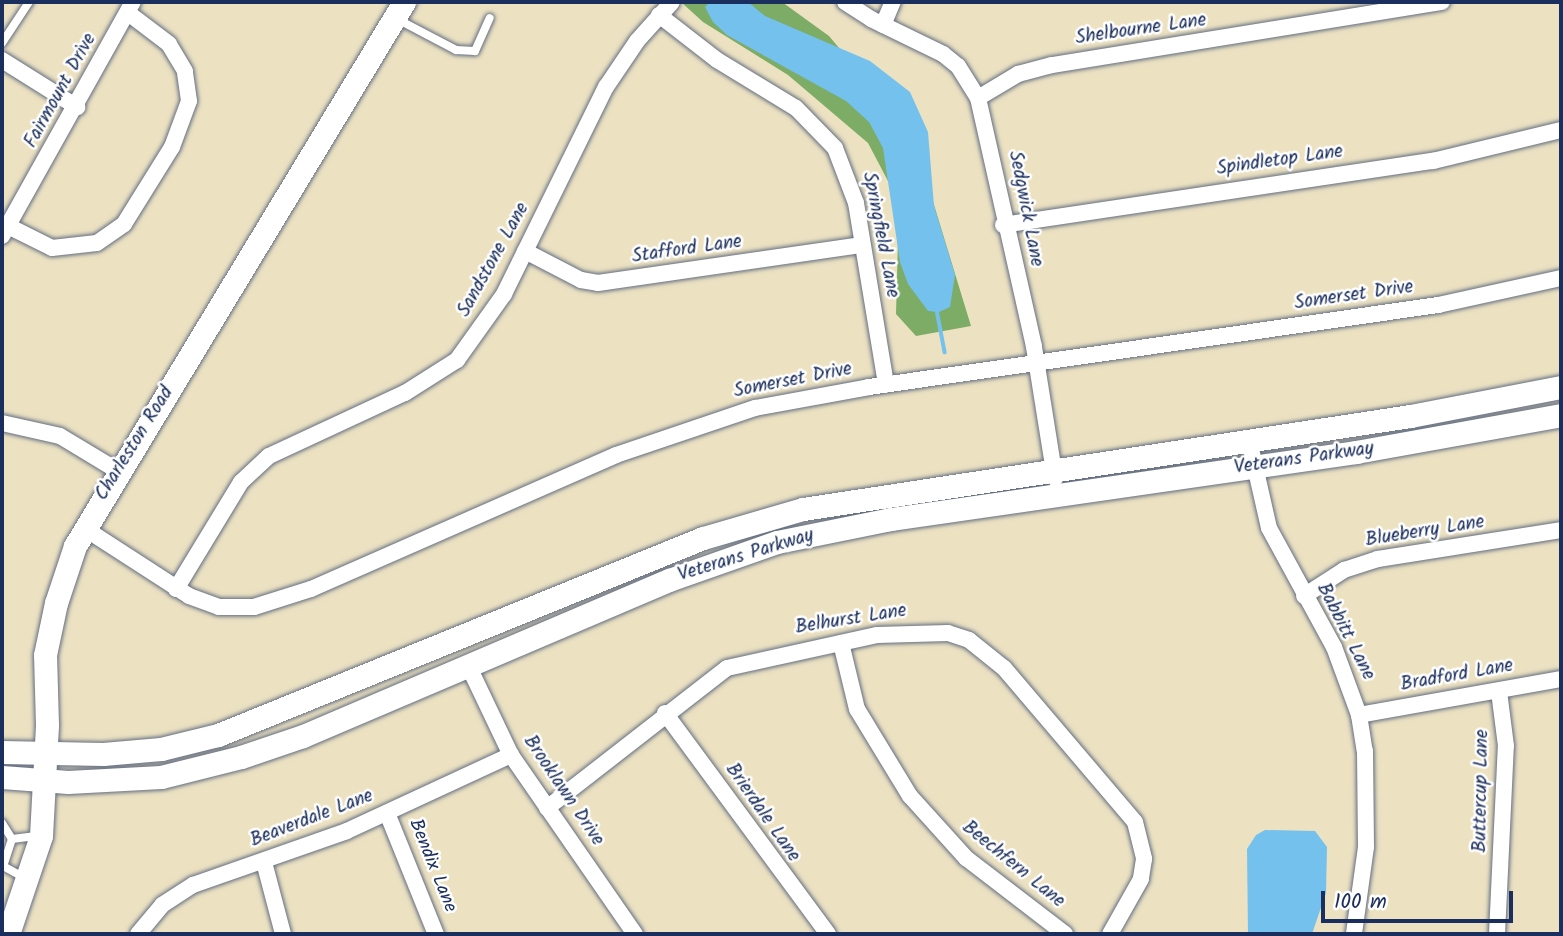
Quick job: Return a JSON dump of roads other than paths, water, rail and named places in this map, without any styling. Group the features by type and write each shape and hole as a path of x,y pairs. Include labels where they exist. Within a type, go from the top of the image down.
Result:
{"main road":[{"name":"Charleston Road","path":"8,934 29,881 41,836 45,754 45,655 61,584 84,528 399,10"},
{"name":"Veterans Parkway","path":"2,752 103,754 195,742 292,709 735,526 837,501 1249,440 1561,387"},
{"name":"Veterans Parkway","path":"2,777 44,781 161,778 241,757 303,736 668,580 777,542 891,519 1477,433 1561,415"}],"street":[{"name":"Sandstone Lane","path":"176,589 220,512 253,468 285,445 405,393 450,366 483,328 525,251 606,87 659,15 672,2"},
{"name":"Sedgwick Lane","path":"845,2 883,25 943,54 958,66 978,98 990,140 1003,225 1037,366 1058,495"},
{"path":"883,25 892,2"},
{"name":"Shelbourne Lane","path":"978,98 1018,74 1052,65 1442,2"},
{"path":"5,231 52,248 97,243 124,224 163,163 186,117 187,78 169,44 131,7"},
{"name":"Fairmount Drive","path":"5,231 131,7"},
{"name":"Springfield Lane","path":"659,15 732,70 796,108 823,133 852,184 886,385"},
{"path":"2,60 77,107"},
{"name":"Spindletop Lane","path":"1003,225 1433,161 1561,130"},
{"name":"Stafford Lane","path":"525,251 581,280 598,283 862,246"},
{"name":"Somerset Drive","path":"84,528 145,564 176,589 219,607 272,602 670,435 755,408 886,385 1037,366 1161,344 1438,305 1561,278"},
{"path":"2,423 68,439 118,471"},
{"name":"Babbitt Lane","path":"1249,440 1269,528 1343,667 1359,715 1365,751 1366,847 1354,934"},
{"name":"Blueberry Lane","path":"1304,596 1344,570 1378,559 1561,530"},
{"name":"Belhurst Lane","path":"547,808 665,713 727,668 772,654 903,632 948,633 969,640 1004,668 1135,822 1144,859 1141,879 1111,934"},
{"name":"Beechfern Lane","path":"841,643 857,709 910,796 966,858 1065,934"},
{"name":"Brooklawn Drive","path":"468,665 511,755 635,934"},
{"name":"Bradford Lane","path":"1359,715 1561,679"},
{"name":"Buttercup Lane","path":"1497,934 1506,746 1499,691"},
{"name":"Brierdale Lane","path":"665,713 828,934"},
{"name":"Beaverdale Lane","path":"138,934 162,905 192,885 264,862 387,813 511,755"},
{"name":"Bendix Lane","path":"387,813 436,934"},
{"path":"264,862 283,934"}],"lane":[{"path":"2,43 29,2"},
{"path":"399,10 456,50 475,51 490,18"},
{"path":"458,640 468,665"},
{"path":"2,823 12,839"},
{"path":"12,839 41,836"},
{"path":"12,839 3,866 29,881"}],"water":[{"path":"710,2 748,2 765,16 870,61 910,92 928,132 934,206 955,275 950,307 939,312 928,311 908,284 900,262 883,148 869,122 846,101 727,35 713,22 705,7"},
{"path":"1265,830 1315,831 1327,847 1326,893 1312,934 1248,934 1247,849 1256,835"}],"waterway":[{"path":"937,310 945,352"}]}
